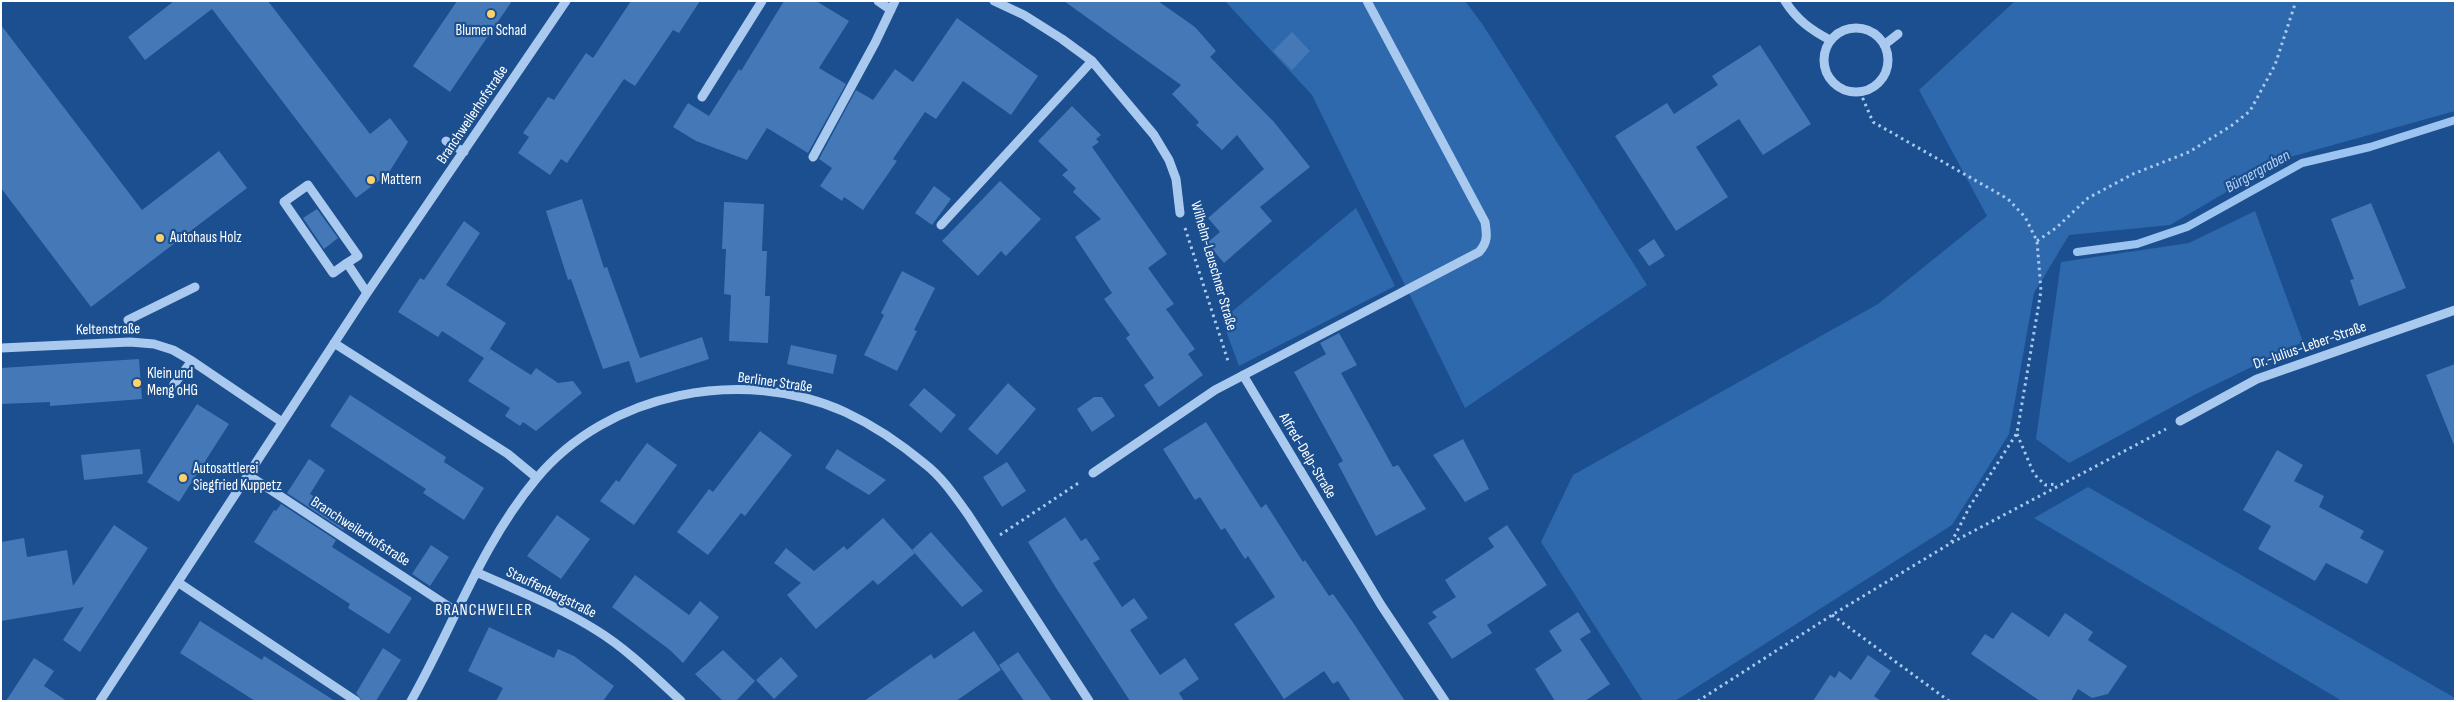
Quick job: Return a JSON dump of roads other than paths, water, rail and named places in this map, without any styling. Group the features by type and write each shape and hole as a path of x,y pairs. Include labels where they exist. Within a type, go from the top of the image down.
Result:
{"street":[{"name":"Branchweilerhofstraße","path":"103,700 367,293 566,1"},
{"path":"702,97 762,1"},
{"path":"813,157 893,5 878,1"},
{"name":"Wilhelm-Leuschner Straße","path":"994,1 1024,15 1092,61 1154,135 1169,160 1176,179 1180,213"},
{"path":"1093,473 1215,390 1479,252 1485,246 1488,236 1485,222 1367,1"},
{"path":"1785,1 1794,15 1811,30 1830,40"},
{"path":"1858,28 1877,36 1884,45 1887,65 1884,74 1870,89 1860,92 1844,90 1831,80 1825,71 1825,50 1830,40 1848,29 1858,28"},
{"path":"1884,45 1898,34"},
{"path":"941,225 1092,61"},
{"path":"446,142 464,152"},
{"path":"308,185 358,256 347,263 333,273 284,202 308,185"},
{"path":"347,263 367,293"},
{"path":"128,320 195,286"},
{"name":"Dr.-Julius-Leber-Straße","path":"2180,421 2257,378 2455,310"},
{"name":"Keltenstraße","path":"1,348 130,342 154,344 173,350 192,361 282,422"},
{"path":"334,343 508,454 537,478"},
{"path":"174,384 192,361"},
{"name":"Alfred-Delp-Straße","path":"1240,377 1381,605 1445,701"},
{"name":"Berliner Straße","path":"411,701 476,572 515,506 537,478 590,432 640,407 668,398 700,392 727,390 781,394 815,402 845,412 900,445 926,464 948,486 1089,701"},
{"name":"Branchweilerhofstraße","path":"248,475 457,612"},
{"name":"Stauffenbergstraße","path":"476,572 565,612 597,630 624,650 681,701"},
{"path":"179,583 356,701"}],"waterway":[{"name":"Bürgergraben","path":"2077,252 2137,244 2187,227 2302,163 2370,147 2455,120"}],"place":[{"name":"Blumen Schad","path":"491,14"},
{"name":"Mattern","path":"371,180"},
{"name":"Autohaus Holz","path":"160,238"},
{"name":"Klein und Meng oHG","path":"137,383"},
{"name":"Autosattlerei Siegfried Kuppetz","path":"183,478"}],"district":[{"name":"BRANCHWEILER","path":"484,611"}]}
